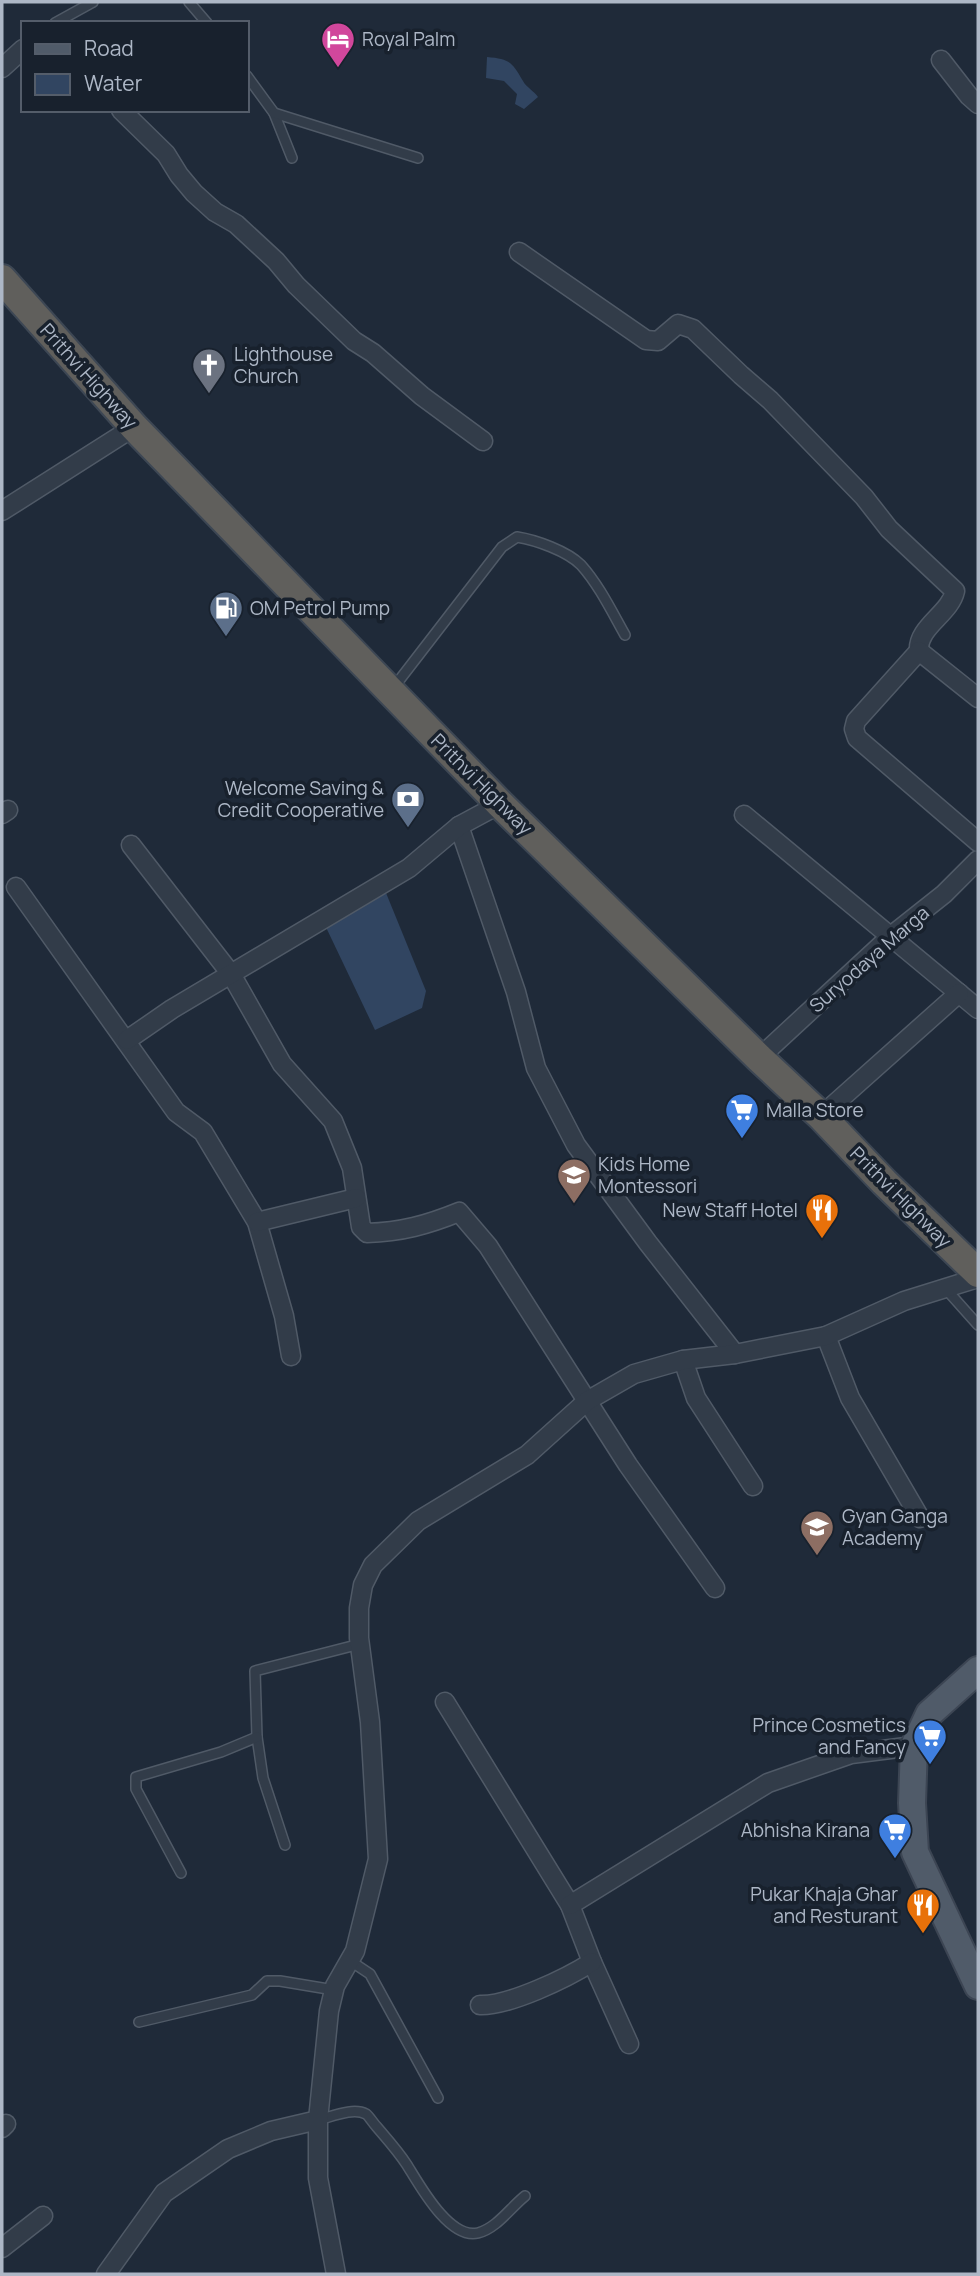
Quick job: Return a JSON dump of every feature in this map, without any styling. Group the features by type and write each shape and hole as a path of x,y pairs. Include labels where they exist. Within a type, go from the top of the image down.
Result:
{"highway":[{"name":"Prithvi Highway","path":"2,279 134,427 500,804 821,1116 978,1275"}],"main road":[{"path":"978,1670 929,1714 914,1746 912,1803 915,1852 978,1986"}],"street":[{"path":"2,68 21,51"},
{"path":"941,60 978,104"},
{"path":"123,112 166,154 194,192 215,212 236,224 276,261 296,285 354,341 373,353 422,396 483,441"},
{"path":"519,251 646,340 658,341 678,324 693,329 770,400 864,497 889,529 955,591 951,602 923,636 919,652 856,721 853,729 857,738 978,842"},
{"path":"2,511 134,427"},
{"path":"919,652 978,698"},
{"path":"127,1040 172,1009 409,868 459,826 500,804"},
{"path":"744,815 978,1009"},
{"path":"459,826 516,992 536,1068 576,1145 735,1354"},
{"path":"131,845 231,974 282,1063 332,1121 352,1168 361,1227 367,1233 391,1232 428,1225 459,1212 488,1246 628,1465 715,1588"},
{"name":"Suryodaya Marga","path":"759,1058 891,936 944,894 978,860"},
{"path":"16,887 176,1112 203,1132 257,1222 284,1316 291,1356"},
{"path":"821,1116 959,993"},
{"path":"257,1222 356,1198"},
{"path":"336,2274 318,2178 318,2120 329,2011 334,1990 355,1951 378,1859 370,1722 360,1644 359,1608 362,1586 373,1565 418,1521 527,1455 587,1401 634,1374 683,1360 735,1354 826,1336 904,1301 978,1275"},
{"path":"826,1336 850,1398 920,1518"},
{"path":"683,1360 696,1398 722,1434 752,1486"},
{"path":"444,1702 570,1905 629,2044"},
{"path":"570,1905 768,1783 850,1754 914,1746"},
{"path":"480,2005 495,2005 572,1975 592,1962"},
{"path":"106,2274 164,2193 228,2149 271,2131 318,2120"},
{"path":"2,2248 43,2216"}],"lane":[{"path":"59,21 93,2"},
{"path":"189,2 204,21"},
{"path":"248,77 274,113 292,158"},
{"path":"274,113 418,158"},
{"path":"391,691 502,547 517,537 537,540 580,564 625,635"},
{"path":"946,1288 978,1325"},
{"path":"285,1845 263,1778 257,1737 256,1671 360,1644"},
{"path":"181,1873 136,1788 136,1777 220,1752 257,1737"},
{"path":"349,1960 370,1974 438,2098"},
{"path":"139,2022 252,1994 267,1981 334,1990"},
{"path":"318,2120 354,2111 366,2114 407,2164 419,2186 440,2212 455,2227 467,2232 477,2233 496,2223 525,2196"}],"water":[{"path":"487,57 509,63 538,97 524,109 515,104 517,94 504,81 486,78"},
{"path":"384,888 426,991 422,1008 375,1030 323,921"}],"place":[{"name":"Royal Palm","path":"338,69"},
{"name":"Lighthouse Church","path":"209,395"},
{"name":"OM Petrol Pump","path":"226,638"},
{"name":"Welcome Saving & Credit Cooperative","path":"408,829"},
{"name":"Malla Store","path":"742,1140"},
{"name":"Kids Home Montessori","path":"574,1205"},
{"name":"New Staff Hotel","path":"822,1240"},
{"name":"Gyan Ganga Academy","path":"817,1557"},
{"name":"Prince Cosmetics and Fancy","path":"930,1766"},
{"name":"Abhisha Kirana","path":"895,1860"},
{"name":"Pukar Khaja Ghar and Resturant","path":"923,1935"}]}
